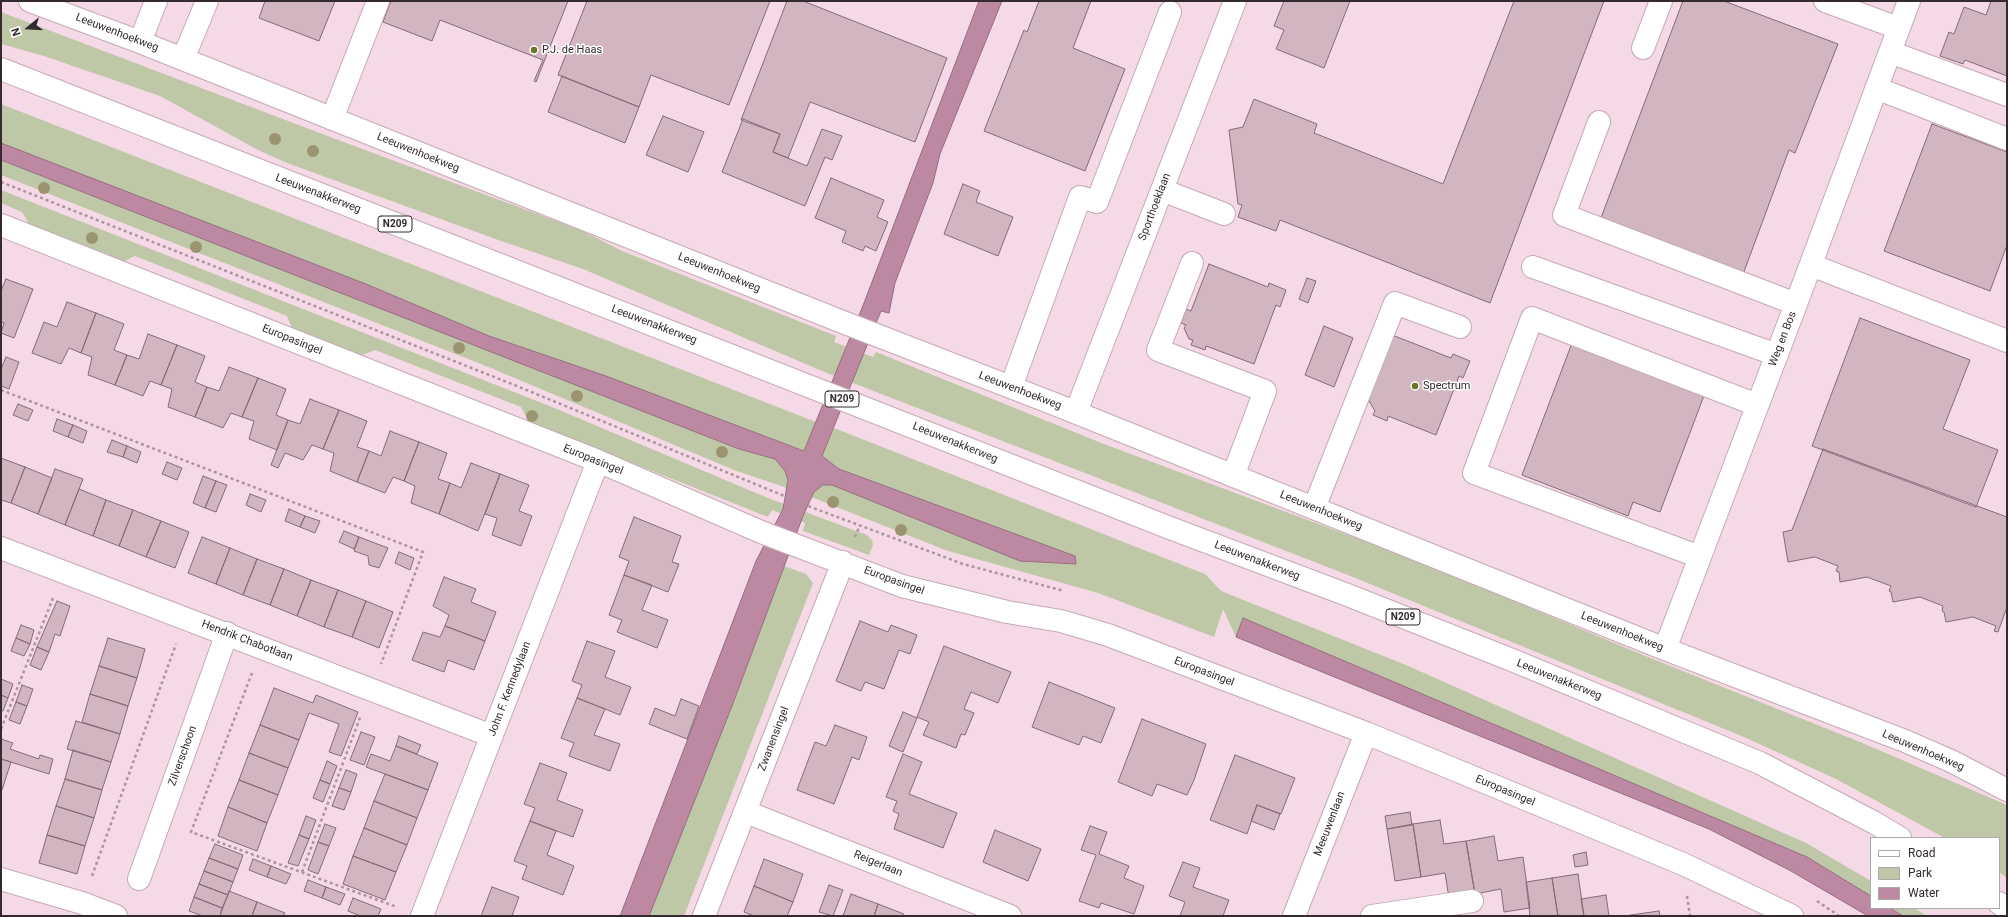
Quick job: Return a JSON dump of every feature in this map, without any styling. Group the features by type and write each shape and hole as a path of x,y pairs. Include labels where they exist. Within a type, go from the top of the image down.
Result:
{"street":[{"name":"Leeuwenhoekweg","path":"30,1 140,42 877,336 1076,412 1665,649 1905,741 1951,761 2007,790"},
{"path":"140,42 156,1"},
{"path":"183,59 207,1"},
{"path":"332,119 378,1"},
{"name":"Sporthoeklaan","path":"1076,412 1234,1"},
{"path":"1643,48 1661,1"},
{"path":"1825,1 1898,28"},
{"name":"Weg en Bos","path":"1665,649 1811,265 1908,1"},
{"path":"1011,387 1080,197 1097,202 1170,12"},
{"path":"1890,52 2007,95"},
{"name":"Leeuwenakkerweg","path":"1,69 1170,528 1345,594 1505,658 1760,763 1875,823 1898,837"},
{"path":"1876,88 2007,139"},
{"path":"1599,122 1564,215 1796,304"},
{"path":"1162,190 1224,214"},
{"name":"Europasingel","path":"1,225 598,461 761,532 810,549 902,586 932,595 1007,612 1061,621 1108,636 1366,733 1683,864 1792,916"},
{"path":"1192,263 1158,350 1265,391 1233,476"},
{"path":"1811,265 2007,341"},
{"path":"1533,267 1777,355"},
{"path":"1314,508 1395,302 1460,328"},
{"path":"1700,557 1474,474 1532,318 1758,405"},
{"name":"John F. Kennedylaan","path":"422,916 598,461"},
{"name":"Hendrik Chabotlaan","path":"1,548 185,617 492,736"},
{"name":"Zwanensingel","path":"704,916 843,562"},
{"name":"Zilverschoon","path":"139,879 227,634"},
{"name":"Meeuwenlaan","path":"1294,916 1366,733"},
{"name":"Reigerlaan","path":"746,812 1010,916"},
{"path":"1,879 82,903 116,916"},
{"path":"1372,916 1472,901"}],"path":[{"path":"1,182 508,382 816,509"},
{"path":"1,390 423,552 302,872"},
{"path":"1,729 64,571"},
{"path":"82,903 185,617"},
{"path":"262,647 191,832 400,908"}],"green space":[{"path":"1,12 583,231 622,251 836,336 834,342 873,357 876,352 1104,444 1423,563 1643,655 1860,742 2007,805 2007,878 2000,873 2000,837 1943,837 1836,779 1744,737 1348,575 822,371 583,269 501,241 287,163 258,150 160,96 44,56 1,44"},
{"path":"1,104 816,422 805,451 606,376 489,336 366,284 1,143"},
{"path":"1,160 739,449 775,459 785,471 788,480 787,488 734,470 486,366 1,175"},
{"path":"1,190 552,407 768,498 867,535 872,540 873,545 869,555 803,531 805,523 772,510 768,517 529,422 521,407 375,350 360,356 293,330 287,316 135,256 120,263 31,227 22,212 1,203"},
{"path":"834,428 1205,574 1221,591 1406,665 1806,843 1870,880 1870,895 1807,857 1243,618 1236,637 1223,609 1214,637 1098,593 948,551 811,497 814,492 823,485 832,485 1020,561 1076,564 1075,556 839,469 822,456"},
{"path":"784,566 806,574 813,583 684,916 649,916 732,706"},
{"path":"1892,909 1916,909 1927,916 1903,916"}],"water":[{"path":"979,1 1002,1 940,154 933,183 895,283 889,313 881,311 822,456 839,469 1075,556 1076,564 1020,561 832,485 823,485 814,492 803,516 732,706 649,916 620,916 756,561 783,509 788,480 785,471 775,459 739,449 1,160 1,143 366,284 489,336 606,376 804,451 864,303"},
{"path":"1243,618 1807,857 1870,895 1870,909 1892,909 1903,916 1868,916 1791,871 1709,829 1236,637"}],"building":[{"path":"265,1 335,1 319,41 259,18"},
{"name":"P.J. de Haas","path":"391,1 568,1 536,82 534,81 543,60 440,20 432,41 383,22"},
{"path":"587,1 770,1 729,105 651,75 639,107 558,75"},
{"path":"787,1 803,1 947,58 915,142 810,102 788,158 773,152 780,134 741,120"},
{"path":"1039,1 1091,1 1073,48 1125,69 1085,171 984,131 1024,30 1027,32"},
{"path":"1284,1 1350,1 1324,68 1276,49 1284,30 1274,26"},
{"path":"1514,1 1604,1 1490,303 1280,220 1276,231 1238,217 1242,205 1238,204 1229,130 1243,127 1254,99 1317,124 1314,133 1443,184"},
{"path":"1683,1 1724,1 1838,44 1795,153 1789,150 1742,277 1599,223"},
{"path":"1991,1 2007,1 2007,76 1965,60 1963,64 1940,56 1949,32 1954,34 1964,7 1986,15"},
{"path":"562,76 639,107 625,143 548,112"},
{"path":"663,116 704,132 688,172 646,155"},
{"path":"743,119 780,134 773,152 807,166 822,129 842,136 832,160 825,157 805,206 722,172"},
{"path":"1932,124 2007,152 2007,245 1990,291 1884,251"},
{"path":"831,178 884,200 877,217 888,222 876,251 865,246 863,251 842,242 846,231 815,218"},
{"path":"963,184 980,191 976,202 1013,217 998,256 944,234"},
{"path":"1209,264 1268,287 1269,283 1286,290 1280,307 1276,305 1254,364 1206,346 1205,350 1191,345 1193,340 1189,339 1184,328 1186,325 1181,323 1186,309 1191,311"},
{"path":"1307,278 1316,281 1308,303 1299,299"},
{"path":"6,279 33,289 14,338 1,333 4,323 1,322 1,291"},
{"path":"67,302 96,313 81,353 69,348 61,364 32,353 44,322 57,327"},
{"path":"96,313 124,324 114,350 127,355 115,385 88,375 92,357 81,353"},
{"path":"1860,318 1970,360 1943,429 1998,450 1976,507 1812,446"},
{"path":"1324,326 1353,338 1334,387 1305,375"},
{"path":"148,334 177,345 161,385 150,381 143,396 115,385 127,355 139,359"},
{"path":"1392,335 1451,358 1453,354 1470,361 1463,378 1459,376 1436,435 1388,416 1387,421 1373,415 1375,411 1368,399"},
{"path":"1572,343 1705,393 1660,512 1633,502 1628,516 1522,475"},
{"path":"177,345 205,356 195,382 207,387 195,417 168,407 172,389 161,385"},
{"path":"6,357 19,362 9,389 1,386 1,369"},
{"path":"229,367 258,378 242,417 231,413 223,428 195,417 207,387 219,391"},
{"path":"258,378 286,389 276,415 288,420 277,450 249,439 254,421 242,417"},
{"path":"310,399 339,410 323,449 312,445 303,460 285,453 278,468 271,465 288,420 300,424"},
{"path":"18,404 33,410 28,421 13,415"},
{"path":"339,410 367,421 357,447 369,451 357,482 330,471 334,453 323,449"},
{"path":"57,419 73,425 68,437 53,431"},
{"path":"73,425 87,431 83,443 68,437"},
{"path":"390,431 419,442 404,481 393,477 385,493 357,482 369,451 381,456"},
{"path":"112,440 127,446 123,457 107,452"},
{"path":"419,442 447,453 438,479 450,483 439,514 411,503 415,486 404,481"},
{"path":"127,446 141,452 137,463 123,457"},
{"path":"1823,449 2007,517 2007,607 1998,632 1994,631 1996,626 1973,617 1946,622 1944,612 1942,611 1943,606 1920,597 1893,602 1891,592 1889,591 1891,586 1867,577 1840,582 1839,572 1836,571 1838,566 1815,557 1788,562 1783,532 1792,530"},
{"path":"1,458 25,467 11,503 1,500"},
{"path":"167,462 182,468 177,480 162,474"},
{"path":"471,463 500,474 478,531 439,514 450,483 461,488"},
{"path":"25,467 52,478 38,514 11,503"},
{"path":"55,469 83,479 65,525 38,514"},
{"path":"500,474 529,485 519,511 532,516 521,546 492,535 497,518 485,514"},
{"path":"203,476 216,481 205,508 193,503"},
{"path":"216,481 227,485 216,512 205,508"},
{"path":"79,489 106,500 93,536 65,525"},
{"path":"250,494 266,500 261,512 246,505"},
{"path":"106,500 133,510 119,546 93,536"},
{"path":"289,509 305,516 300,527 285,521"},
{"path":"133,510 161,521 146,557 119,546"},
{"path":"305,516 320,521 315,533 300,527"},
{"path":"634,517 681,536 672,562 679,564 668,592 624,575 629,561 619,557"},
{"path":"161,521 189,532 175,568 146,557"},
{"path":"344,531 359,537 354,549 339,542"},
{"path":"202,537 230,548 216,584 188,573"},
{"path":"359,537 388,548 379,568 369,565 368,556 354,551"},
{"path":"230,548 257,559 243,595 216,584"},
{"path":"399,552 414,558 410,570 395,563"},
{"path":"257,559 284,569 270,605 243,595"},
{"path":"284,569 311,580 297,616 270,605"},
{"path":"624,575 652,585 642,610 668,620 657,648 617,632 622,620 609,615"},
{"path":"444,577 476,589 471,602 496,612 485,641 445,626 449,615 433,606"},
{"path":"311,580 338,590 324,627 297,616"},
{"path":"338,590 366,601 352,637 324,627"},
{"path":"57,601 70,606 60,636 55,634 49,652 37,647"},
{"path":"366,601 393,612 379,648 352,637"},
{"path":"860,621 888,632 891,625 917,635 910,654 899,650 884,689 865,682 861,691 836,681"},
{"path":"21,625 34,630 30,644 16,638"},
{"path":"445,626 485,641 474,670 448,660 444,672 412,660 423,632 440,637"},
{"path":"16,638 30,644 24,656 11,651"},
{"path":"108,638 145,649 137,678 99,666"},
{"path":"587,641 615,651 605,677 631,687 620,715 577,698 582,685 572,681"},
{"path":"944,646 1011,672 998,703 971,692 964,709 974,713 965,735 961,734 956,748 923,735 929,722 917,717"},
{"path":"37,647 49,652 41,670 30,665"},
{"path":"99,666 137,678 128,706 90,694"},
{"path":"1,679 13,684 8,698 1,695"},
{"path":"1049,682 1115,708 1101,743 1083,736 1079,745 1032,727"},
{"path":"22,685 33,689 27,706 16,702"},
{"path":"274,688 313,703 316,695 358,712 341,756 329,752 339,724 309,713 299,740 260,725"},
{"path":"90,694 128,706 120,734 82,722"},
{"path":"1,695 8,698 3,711 1,711"},
{"path":"577,698 605,709 594,735 620,744 610,771 569,756 574,743 561,738"},
{"path":"681,699 699,706 687,739 649,724 655,708 675,716"},
{"path":"16,702 27,706 20,724 9,720"},
{"path":"903,712 917,718 903,752 889,746"},
{"path":"1142,719 1206,744 1194,780 1187,795 1157,784 1152,796 1118,782"},
{"path":"76,721 120,734 111,762 67,749"},
{"path":"260,725 299,740 288,768 249,753"},
{"path":"835,725 867,737 859,760 852,757 834,804 797,790 815,742 826,746"},
{"path":"361,732 375,737 364,765 350,760"},
{"path":"399,736 421,745 417,754 396,746"},
{"path":"1,739 13,743 10,749 39,759 40,755 53,759 49,774 1,759"},
{"path":"396,746 438,763 428,790 366,767 371,754 390,761"},
{"path":"73,750 111,762 102,790 65,779"},
{"path":"249,753 288,768 278,795 239,780"},
{"path":"903,754 922,762 909,794 957,813 943,848 894,829 899,814 893,811 897,801 886,797"},
{"path":"1235,755 1295,778 1281,814 1257,805 1247,834 1210,820"},
{"path":"1,759 11,762 2,790 1,790"},
{"path":"327,761 337,766 330,784 320,780"},
{"path":"540,763 567,773 557,800 583,810 573,837 530,821 535,808 524,804"},
{"path":"346,770 357,774 351,792 339,788"},
{"path":"385,774 428,790 417,818 374,801"},
{"path":"65,779 102,790 94,818 56,806"},
{"path":"239,780 278,795 267,823 228,807"},
{"path":"320,780 330,784 323,802 313,798"},
{"path":"339,788 351,792 344,810 332,806"},
{"path":"374,801 417,818 407,845 364,828"},
{"path":"1257,805 1280,814 1274,830 1251,821"},
{"path":"56,806 94,818 85,846 47,835"},
{"path":"228,807 267,823 257,851 218,836"},
{"path":"1410,812 1412,825 1387,829 1385,816"},
{"path":"306,816 316,820 309,839 299,835"},
{"path":"1440,820 1444,844 1466,841 1475,894 1449,898 1445,873 1421,877 1413,824"},
{"path":"530,821 556,831 547,855 574,866 563,895 522,879 527,866 514,861"},
{"path":"325,824 336,828 329,846 318,842"},
{"path":"1413,824 1421,877 1395,881 1387,829"},
{"path":"1090,826 1107,832 1099,854 1129,866 1124,878 1144,886 1134,914 1101,903 1099,908 1079,901 1096,855 1081,850"},
{"path":"364,828 407,845 396,872 353,856"},
{"path":"995,830 1041,849 1028,881 983,862"},
{"path":"47,835 85,846 77,874 39,863"},
{"path":"299,835 309,839 298,866 288,863"},
{"path":"1494,836 1498,861 1523,857 1530,908 1504,912 1501,889 1475,894 1466,841"},
{"path":"318,842 329,846 318,874 308,870"},
{"path":"215,844 243,855 238,869 209,858"},
{"path":"1586,852 1588,865 1575,867 1573,855"},
{"path":"353,856 396,872 385,900 343,884"},
{"path":"209,858 238,869 233,882 204,871"},
{"path":"253,859 271,866 267,877 249,870"},
{"path":"764,859 803,874 793,902 754,886"},
{"path":"1183,862 1200,868 1193,887 1229,900 1223,916 1180,916 1185,902 1169,896"},
{"path":"271,866 291,874 286,884 267,877"},
{"path":"204,871 233,882 228,895 199,884"},
{"path":"1578,874 1584,916 1558,916 1552,878"},
{"path":"1552,878 1558,916 1530,916 1526,882"},
{"path":"308,880 326,887 322,898 304,891"},
{"path":"199,884 228,895 222,908 194,897"},
{"path":"829,885 843,890 833,916 819,912"},
{"path":"754,886 793,902 787,916 754,916 744,912"},
{"path":"326,887 345,894 340,905 322,898"},
{"path":"492,887 519,897 512,916 481,916"},
{"path":"229,891 257,902 252,916 220,916"},
{"path":"851,894 878,904 874,916 843,916"},
{"path":"1606,895 1609,916 1584,916 1581,899"},
{"path":"194,897 222,908 220,916 203,916 189,911"},
{"path":"353,898 381,909 378,916 361,916 348,911"},
{"path":"257,902 285,913 283,916 252,916"},
{"path":"878,904 904,914 903,916 874,916"},
{"path":"1659,911 1660,916 1624,916"}],"place":[{"name":"P.J. de Haas","path":"534,50"},
{"name":"Spectrum","path":"1415,386"}]}
